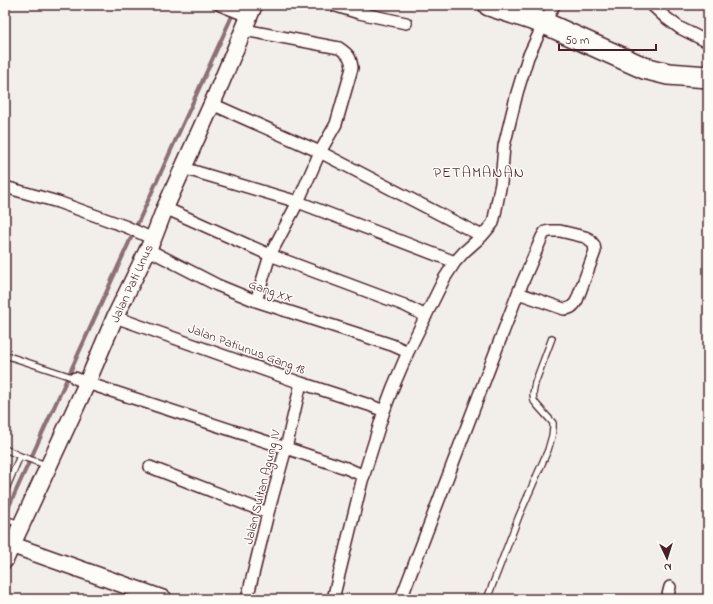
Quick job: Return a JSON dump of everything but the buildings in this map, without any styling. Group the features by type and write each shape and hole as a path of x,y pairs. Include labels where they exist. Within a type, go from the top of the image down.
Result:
{"highway":[{"path":"506,11 544,23 644,68 668,74 708,77"}],"main road":[{"name":"Jalan Pati Unus","path":"5,560 12,545 17,523 81,381 115,316 146,240 165,208 212,104 246,16"},
{"path":"12,545 164,599"}],"street":[{"path":"220,5 246,16 339,48 346,52 352,60 352,68 336,124 320,152 298,202 270,255 256,301"},
{"path":"333,5 360,13 406,23"},
{"path":"333,599 377,408 393,387 401,349 422,314 455,262 482,236 493,222 496,214 501,183 504,146 517,92 528,58 554,5"},
{"path":"652,5 680,28 708,42"},
{"path":"212,104 320,152 482,236"},
{"path":"183,168 298,202 455,262"},
{"name":"Gang XX","path":"5,187 58,202 127,227 217,285 256,301 401,349"},
{"path":"165,208 270,255 404,305 422,314"},
{"path":"401,599 518,293 538,244 545,232 560,231 589,239 594,245 595,251 574,306 569,309 564,309 518,293"},
{"name":"Jalan Patiunus Gang 18","path":"115,316 301,383 377,408"},
{"path":"81,381 361,474"},
{"name":"Jalan Sultan Agung IV","path":"247,599 286,448 301,383"},
{"path":"150,467 268,513"},
{"path":"667,599 670,587"}],"lane":[{"path":"487,599 519,516 548,450 552,436 553,423 534,401 533,394 535,384 552,338"},
{"path":"5,355 81,381"},
{"path":"5,449 44,465"},
{"path":"5,491 20,456"},
{"path":"5,519 17,523"}],"waterway":[{"path":"5,515 237,5"}],"district":[{"name":"PETAMANAN","path":"479,172"}]}
